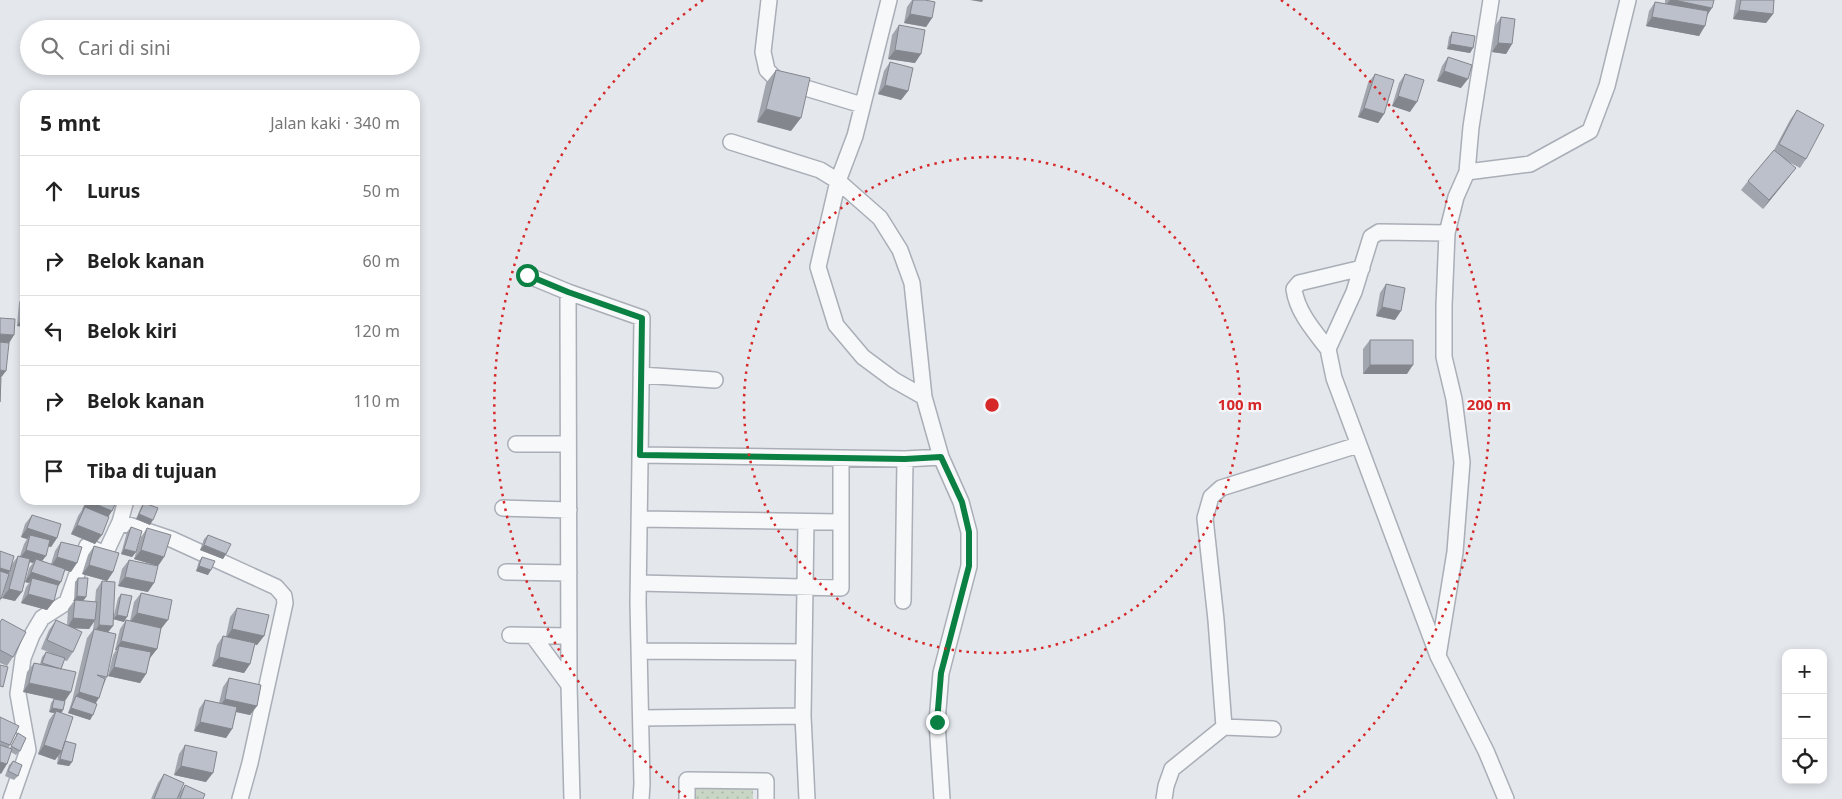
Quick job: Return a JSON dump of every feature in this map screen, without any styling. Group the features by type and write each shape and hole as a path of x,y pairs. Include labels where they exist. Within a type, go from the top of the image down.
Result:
{"street":[{"path":"769,0 763,52 768,70 776,79 862,104"},
{"path":"889,0 855,136 838,182 818,267 836,324 863,357 894,380 924,397"},
{"path":"1438,656 1455,552 1462,462 1454,399 1444,357 1447,233 1456,197 1468,172 1471,127 1491,0"},
{"path":"1468,172 1530,164 1590,131 1607,86 1628,0"},
{"path":"730,142 820,170 838,182 880,218 900,250 912,283 924,397 941,457 962,502 969,532 969,566 941,673 937,722 942,799"},
{"path":"1328,349 1348,307 1371,237 1380,232 1447,233"},
{"path":"1362,268 1299,284 1294,289 1295,298 1308,323 1328,349 1334,378 1358,445 1438,656 1486,751 1506,799"},
{"path":"527,275 568,292 642,318 639,519 641,799"},
{"path":"568,292 569,686 572,799"},
{"path":"641,375 715,380"},
{"path":"516,444 568,444"},
{"path":"1224,727 1216,620 1205,518 1211,497 1221,488 1358,445"},
{"path":"640,455 905,459 941,457"},
{"path":"639,583 841,588 841,458"},
{"path":"903,601 905,459"},
{"path":"11,799 28,750 18,694 23,658 42,618 67,602 87,546 105,554 120,522 125,505"},
{"path":"503,508 569,510"},
{"path":"639,519 840,522"},
{"path":"120,522 171,539 271,584 281,591 284,596 286,603 250,763 240,799"},
{"path":"806,522 803,716 807,799"},
{"path":"506,572 569,572"},
{"path":"510,635 569,636"},
{"path":"533,636 569,686"},
{"path":"640,651 804,652"},
{"path":"641,718 803,716"},
{"path":"1164,799 1172,769 1224,727 1272,729"},
{"path":"687,799 687,780 766,781 766,799"}],"green space":[{"path":"696,784 753,786 753,799 696,799"}],"building":[{"path":"913,0 935,2 932,18 910,14"},
{"path":"1674,0 1714,0 1712,8"},
{"path":"1741,0 1774,0 1773,14 1739,10"},
{"path":"1655,2 1708,11 1705,26 1652,17"},
{"path":"1501,17 1515,19 1512,44 1498,43"},
{"path":"899,25 925,30 921,54 895,50"},
{"path":"1452,32 1475,36 1473,48 1450,44"},
{"path":"1448,57 1472,65 1468,79 1444,71"},
{"path":"890,62 913,68 908,91 885,85"},
{"path":"776,70 810,78 801,118 766,109"},
{"path":"1375,74 1394,80 1384,114 1364,108"},
{"path":"1405,74 1424,80 1417,102 1398,96"},
{"path":"1797,110 1824,125 1806,159 1779,144"},
{"path":"1774,150 1796,168 1769,200 1748,181"},
{"path":"1386,284 1405,288 1401,311 1382,307"},
{"path":"0,318 15,319 14,335 0,334"},
{"path":"1370,340 1413,340 1413,365 1370,365"},
{"path":"0,342 9,343 6,371 0,370"},
{"path":"98,505 115,505 112,511"},
{"path":"143,505 158,508 153,520 139,514"},
{"path":"85,507 109,517 102,535 77,525"},
{"path":"32,515 61,524 57,538 27,528"},
{"path":"131,527 142,531 136,552 124,549"},
{"path":"147,528 171,535 164,557 141,550"},
{"path":"30,535 50,540 46,556 26,550"},
{"path":"208,535 231,544 226,554 204,545"},
{"path":"61,542 82,547 77,563 57,557"},
{"path":"94,546 119,553 113,572 89,565"},
{"path":"0,551 14,556 10,571 0,568"},
{"path":"18,556 30,559 22,592 9,589"},
{"path":"202,557 215,561 211,570 199,566"},
{"path":"36,559 65,569 61,582 31,572"},
{"path":"129,560 158,566 154,583 125,577"},
{"path":"0,571 9,574 1,599 0,598"},
{"path":"32,578 58,585 54,601 28,594"},
{"path":"78,578 88,578 86,597 77,596"},
{"path":"102,581 115,582 113,626 99,625"},
{"path":"141,593 172,600 168,620 137,613"},
{"path":"121,594 132,596 127,617 117,615"},
{"path":"75,600 97,602 95,620 73,618"},
{"path":"237,608 269,615 264,636 232,629"},
{"path":"2,619 26,632 13,657 0,650 0,622"},
{"path":"56,620 82,632 73,652 47,640"},
{"path":"126,620 161,628 157,649 121,641"},
{"path":"94,629 116,634 107,677 97,675 105,679 99,698 79,692"},
{"path":"223,636 255,643 250,664 219,657"},
{"path":"119,646 151,652 146,674 114,667"},
{"path":"46,652 65,658 61,669 42,663"},
{"path":"34,663 76,672 71,692 29,683"},
{"path":"0,665 8,667 3,687 0,686"},
{"path":"229,678 261,685 257,706 225,699"},
{"path":"76,696 97,704 93,715 71,708"},
{"path":"54,699 65,701 63,710 52,708"},
{"path":"205,700 237,707 232,729 200,722"},
{"path":"56,711 73,717 62,751 44,745"},
{"path":"0,717 19,726 10,745 0,741"},
{"path":"18,733 26,738 20,751 11,746"},
{"path":"65,741 76,744 72,762 60,759"},
{"path":"0,745 12,749 7,764 0,762"},
{"path":"185,745 217,752 213,773 181,766"},
{"path":"13,761 22,765 18,776 8,771"},
{"path":"164,774 184,783 177,799 154,799"},
{"path":"185,785 205,794 203,799 180,799"}],"route":[{"path":"527,275 568,292 642,318 640,455 905,459 941,457 962,502 969,532 969,566 941,673 937,722"}]}
